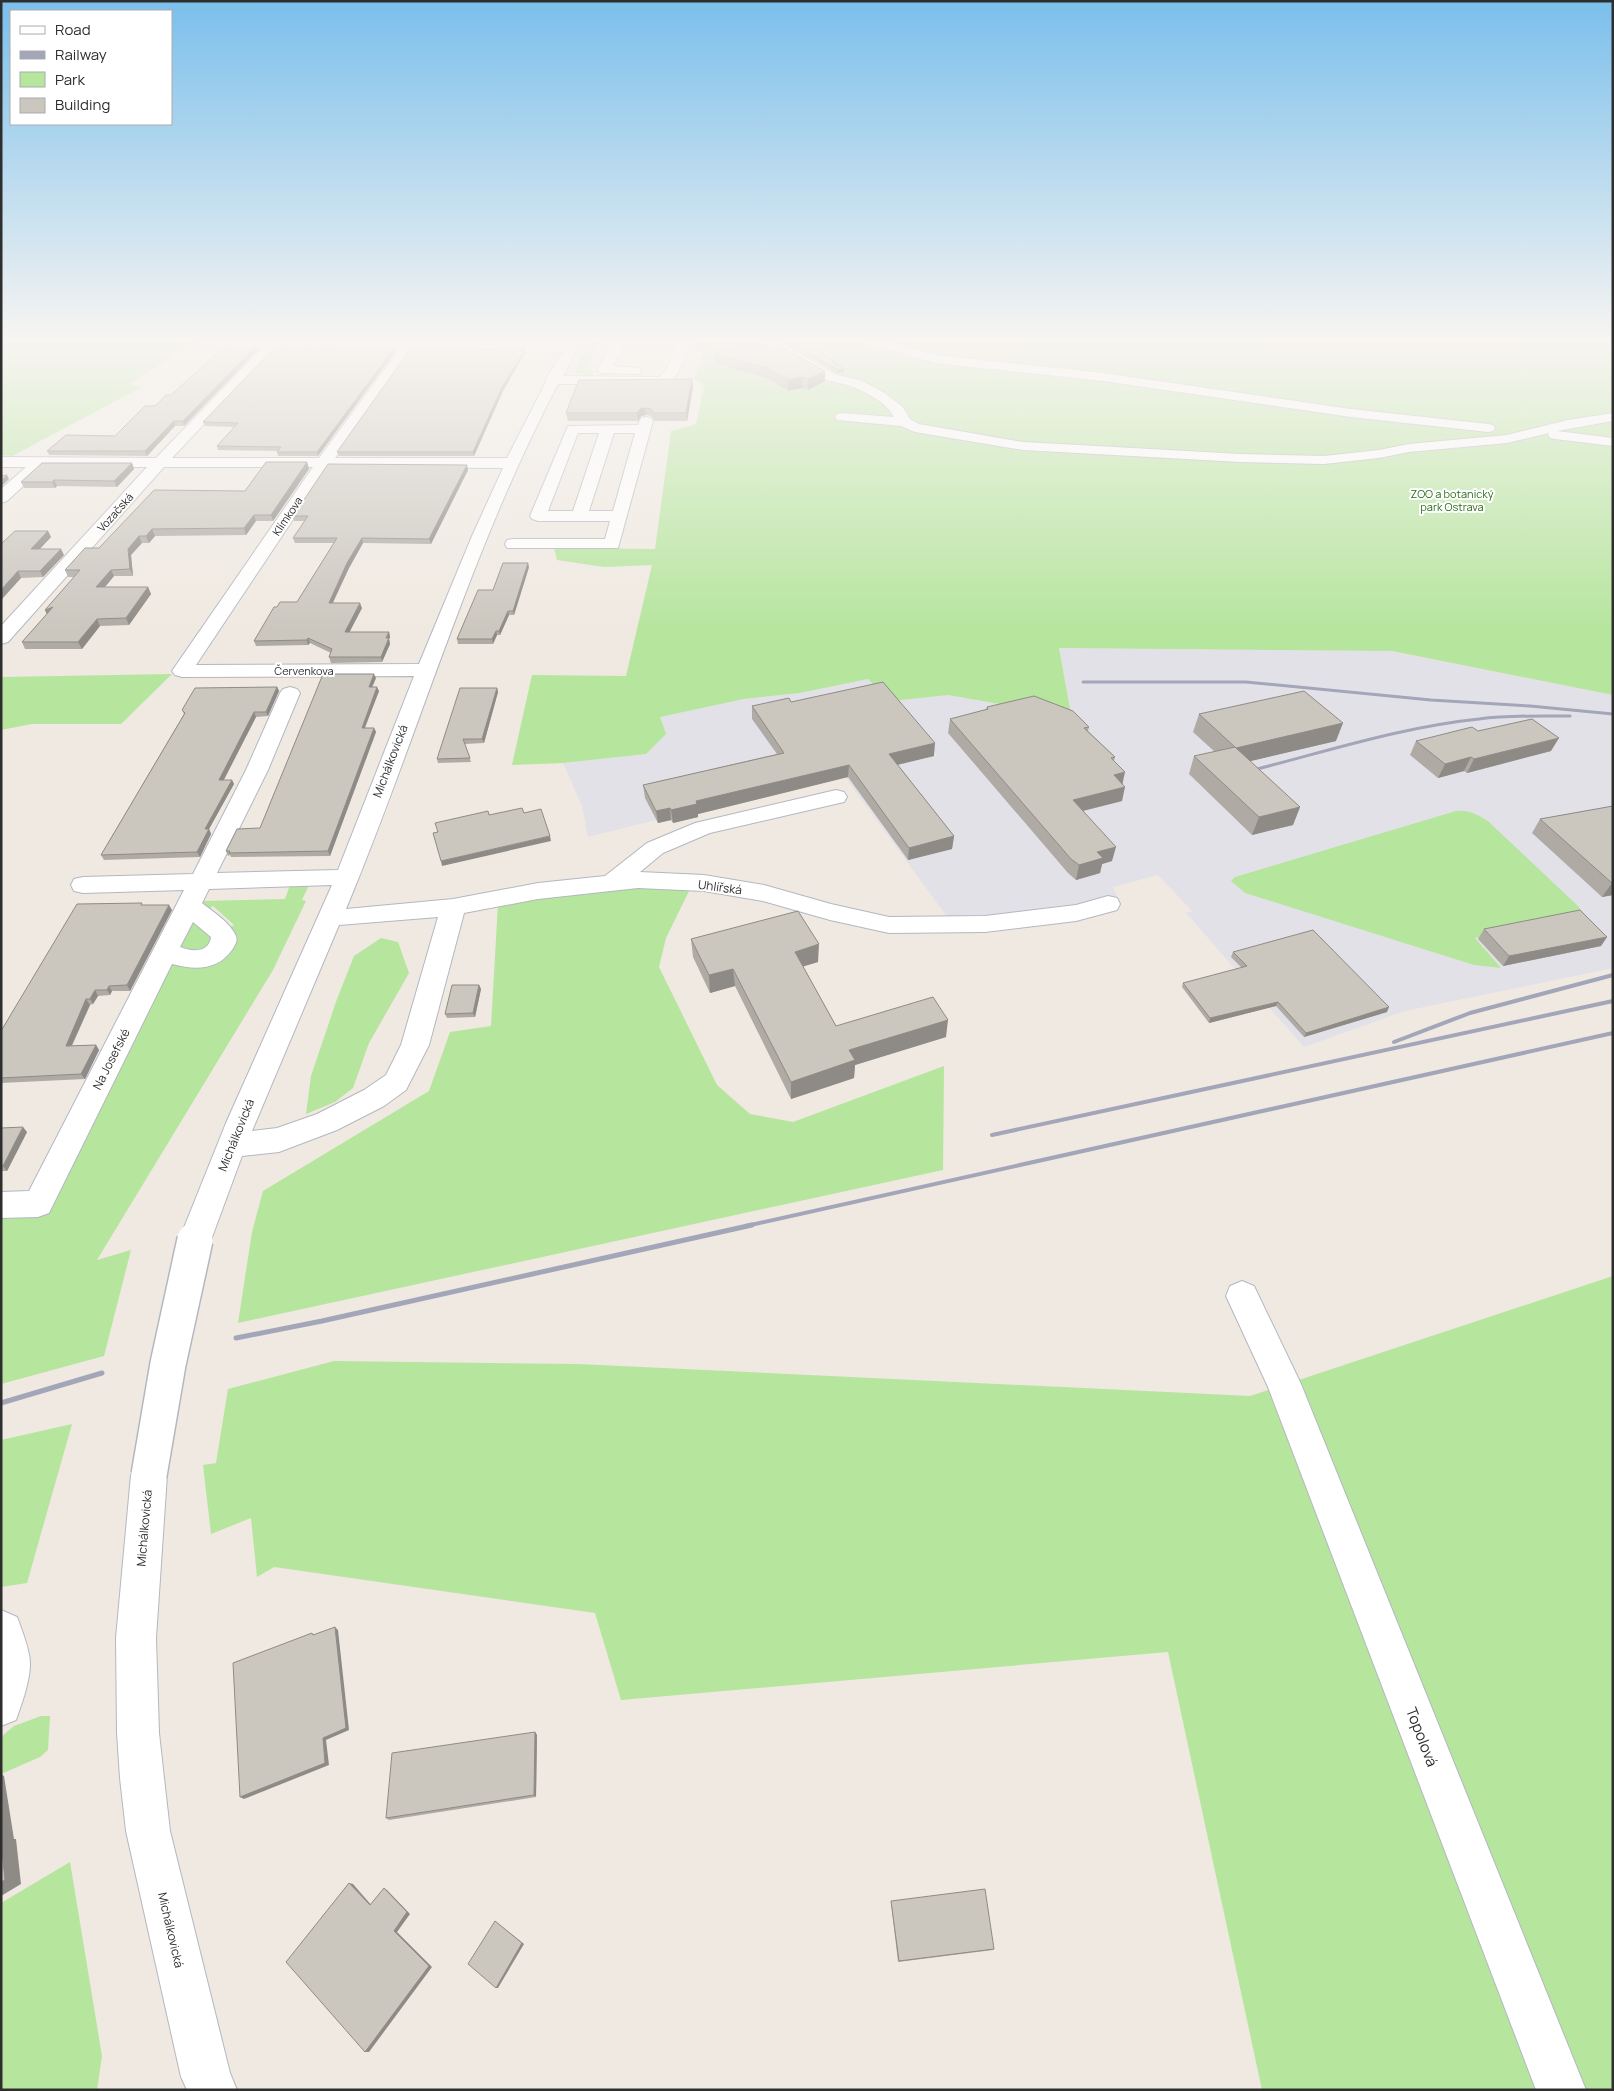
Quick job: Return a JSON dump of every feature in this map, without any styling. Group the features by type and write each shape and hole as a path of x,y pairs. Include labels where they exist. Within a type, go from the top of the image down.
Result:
{"street":[{"name":"Vozačská","path":"1,638 184,437"},
{"name":"Klímkova","path":"182,671 342,437"},
{"name":"Michálkovická","path":"212,2090 206,2077 148,1831 138,1733 136,1638 149,1474 168,1364 195,1240 232,1145 330,917 425,670 499,533 511,463 524,437"},
{"path":"570,437 538,516 579,516 618,523"},
{"path":"579,516 605,437"},
{"path":"618,523 642,437"},
{"path":"967,437 1024,446 1241,458 1324,460 1378,454 1409,448 1519,437"},
{"path":"1567,437 1613,442"},
{"path":"3,462 511,463"},
{"path":"1,498 39,463"},
{"path":"499,533 618,523"},
{"name":"Červenkova","path":"182,671 425,670"},
{"name":"Na Josefské","path":"1,1205 38,1204 257,770 290,693"},
{"path":"611,883 656,848 703,828 836,796"},
{"path":"83,885 346,877"},
{"name":"Uhlířská","path":"330,917 356,917 453,907 538,890 638,880 704,883 764,894 830,912 889,925 985,924 1076,913 1108,904"},
{"path":"165,951 187,960 196,961 214,954 224,942 221,932 189,905"},
{"path":"232,1145 279,1140 327,1122 374,1098 396,1082 415,1045 453,907"},
{"name":"Topolová","path":"1242,1296 1284,1384 1561,2090"},
{"path":"1,1630 3,1631 10,1665 1,1706"}],"shaded area":[{"path":"1059,648 1392,651 1613,695 1613,968 1405,1011 1304,1047 1186,913 1192,911 1158,875 1113,887 1117,896 1055,908 948,918 845,777 658,823 656,820 588,837 582,806 563,763 646,754 660,717 744,699 800,693 868,679 933,756 937,755 892,701 948,695 1034,710 1073,724"}],"green space":[{"path":"1,437 49,437 12,456 1,455"},
{"name":"ZOO a botanický park Ostrava","path":"670,437 1613,437 1613,695 1392,651 1059,648 1073,725 1034,710 948,695 892,701 882,694 868,679 800,693 744,699 660,717 666,734 646,754 563,763 512,765 532,675 626,676 652,565 604,567 557,560 554,548 655,549"},
{"path":"172,674 121,724 32,724 1,730 1,677"},
{"path":"1456,811 1474,814 1489,822 1577,905 1593,925 1574,918 1475,938 1501,968 1474,965 1245,893 1231,881 1235,877"},
{"path":"290,885 309,885 302,900 306,901 273,970 97,1260 131,1250 104,1356 1,1384 1,1212 50,1210 171,962 182,966 194,967 228,928 234,925 213,906 207,910 200,904 202,901 285,899"},
{"path":"594,889 690,889 666,938 659,967 717,1085 750,1114 793,1122 944,1066 943,1170 238,1323 252,1232 263,1191 429,1091 450,1032 491,1026 498,904"},
{"path":"192,920 213,940 213,943 198,953 179,947"},
{"path":"381,938 398,942 409,973 369,1043 353,1088 335,1102 306,1114 311,1076 354,956"},
{"path":"1613,1276 1613,2090 1262,2090 1168,1652 621,1700 595,1613 274,1567 257,1577 251,1518 211,1534 203,1465 216,1463 228,1389 334,1361 578,1364 1250,1396"},
{"path":"72,1424 27,1583 1,1587 1,1440"},
{"path":"41,1716 50,1716 48,1750 40,1757 1,1774 1,1737 14,1726"},
{"path":"70,1862 102,2056 97,2090 1,2090 1,1903"}],"building":[{"path":"64,437 159,437 145,451 47,451"},
{"path":"226,437 328,437 317,452 277,452 281,447 217,446"},
{"path":"348,437 480,437 473,452 337,452"},
{"path":"266,462 307,462 271,515 254,515 244,528 152,529 146,536 139,536 128,549 130,569 111,570 96,587 148,587 126,618 97,619 78,642 22,642 53,607 45,610 80,570 65,570 85,548 99,548 154,490 245,491"},
{"path":"42,463 132,463 114,481 54,480 52,482 21,482"},
{"path":"328,464 467,465 429,539 362,538 347,563 329,603 360,603 345,632 389,632 386,638 389,638 381,657 329,657 332,649 308,638 307,640 254,641 274,607 277,607 280,602 297,602 337,538 293,538 308,516 293,516"},
{"path":"15,531 48,531 31,549 61,549 40,571 18,571 1,590 1,544"},
{"path":"503,563 528,563 513,611 508,611 499,631 496,631 492,639 457,639 478,590 493,590"},
{"path":"323,674 374,674 369,687 377,687 362,728 374,728 328,851 229,853 230,851 226,851 237,829 260,828"},
{"path":"883,682 935,743 889,754 954,836 909,848 849,765 696,801 697,804 671,810 670,808 656,811 643,785 784,753 752,706 789,698 791,702"},
{"path":"277,687 266,712 254,712 219,780 232,780 205,829 209,829 197,852 101,855 185,713 182,710 195,688"},
{"path":"460,688 497,688 482,739 463,739 470,758 437,759"},
{"path":"1304,691 1343,723 1236,748 1199,714"},
{"path":"1034,696 1073,711 1089,727 1084,728 1115,757 1111,758 1125,772 1114,775 1125,787 1073,800 1116,847 1097,852 1103,858 1079,865 1071,859 950,719 988,709 987,707"},
{"path":"1532,719 1559,738 1474,759 1471,757 1445,764 1416,741 1472,727 1478,731"},
{"path":"1235,747 1300,807 1259,817 1194,756"},
{"path":"1613,806 1613,883 1612,883 1540,819"},
{"path":"522,808 524,813 541,809 550,836 441,861 433,833 438,832 435,823 488,811 489,815"},
{"path":"142,903 141,905 169,905 127,985 109,986 107,990 95,990 90,999 86,999 66,1046 96,1045 81,1074 1,1078 1,1031 77,904"},
{"path":"1580,910 1607,937 1509,956 1484,929"},
{"path":"798,911 819,944 795,952 836,1026 933,997 948,1020 849,1050 855,1060 791,1082 733,969 709,975 691,939"},
{"path":"1313,930 1389,1007 1306,1033 1278,1002 1210,1018 1183,983 1247,966 1233,952"},
{"path":"452,985 479,985 473,1013 445,1014"},
{"path":"23,1127 3,1166 1,1166 1,1128"},
{"path":"335,1627 346,1728 323,1738 325,1763 240,1797 233,1663 312,1633 313,1635"},
{"path":"535,1732 534,1795 386,1818 392,1753"},
{"path":"1,1842 5,1880 1,1882"},
{"path":"349,1883 370,1905 384,1888 407,1912 394,1931 429,1966 365,2052 286,1962"},
{"path":"985,1889 994,1949 899,1961 891,1901"},
{"path":"495,1921 522,1943 496,1988 468,1964"}],"railway":[{"path":"1083,682 1246,682 1431,700 1530,706 1613,714"},
{"path":"1245,772 1361,741 1449,723 1502,717 1570,716"},
{"path":"1394,1042 1470,1013 1613,975"},
{"path":"992,1135 1613,1001"},
{"path":"746,1226 1613,1033"},
{"path":"236,1338 322,1321 752,1225"},
{"path":"1,1403 102,1373"}]}
